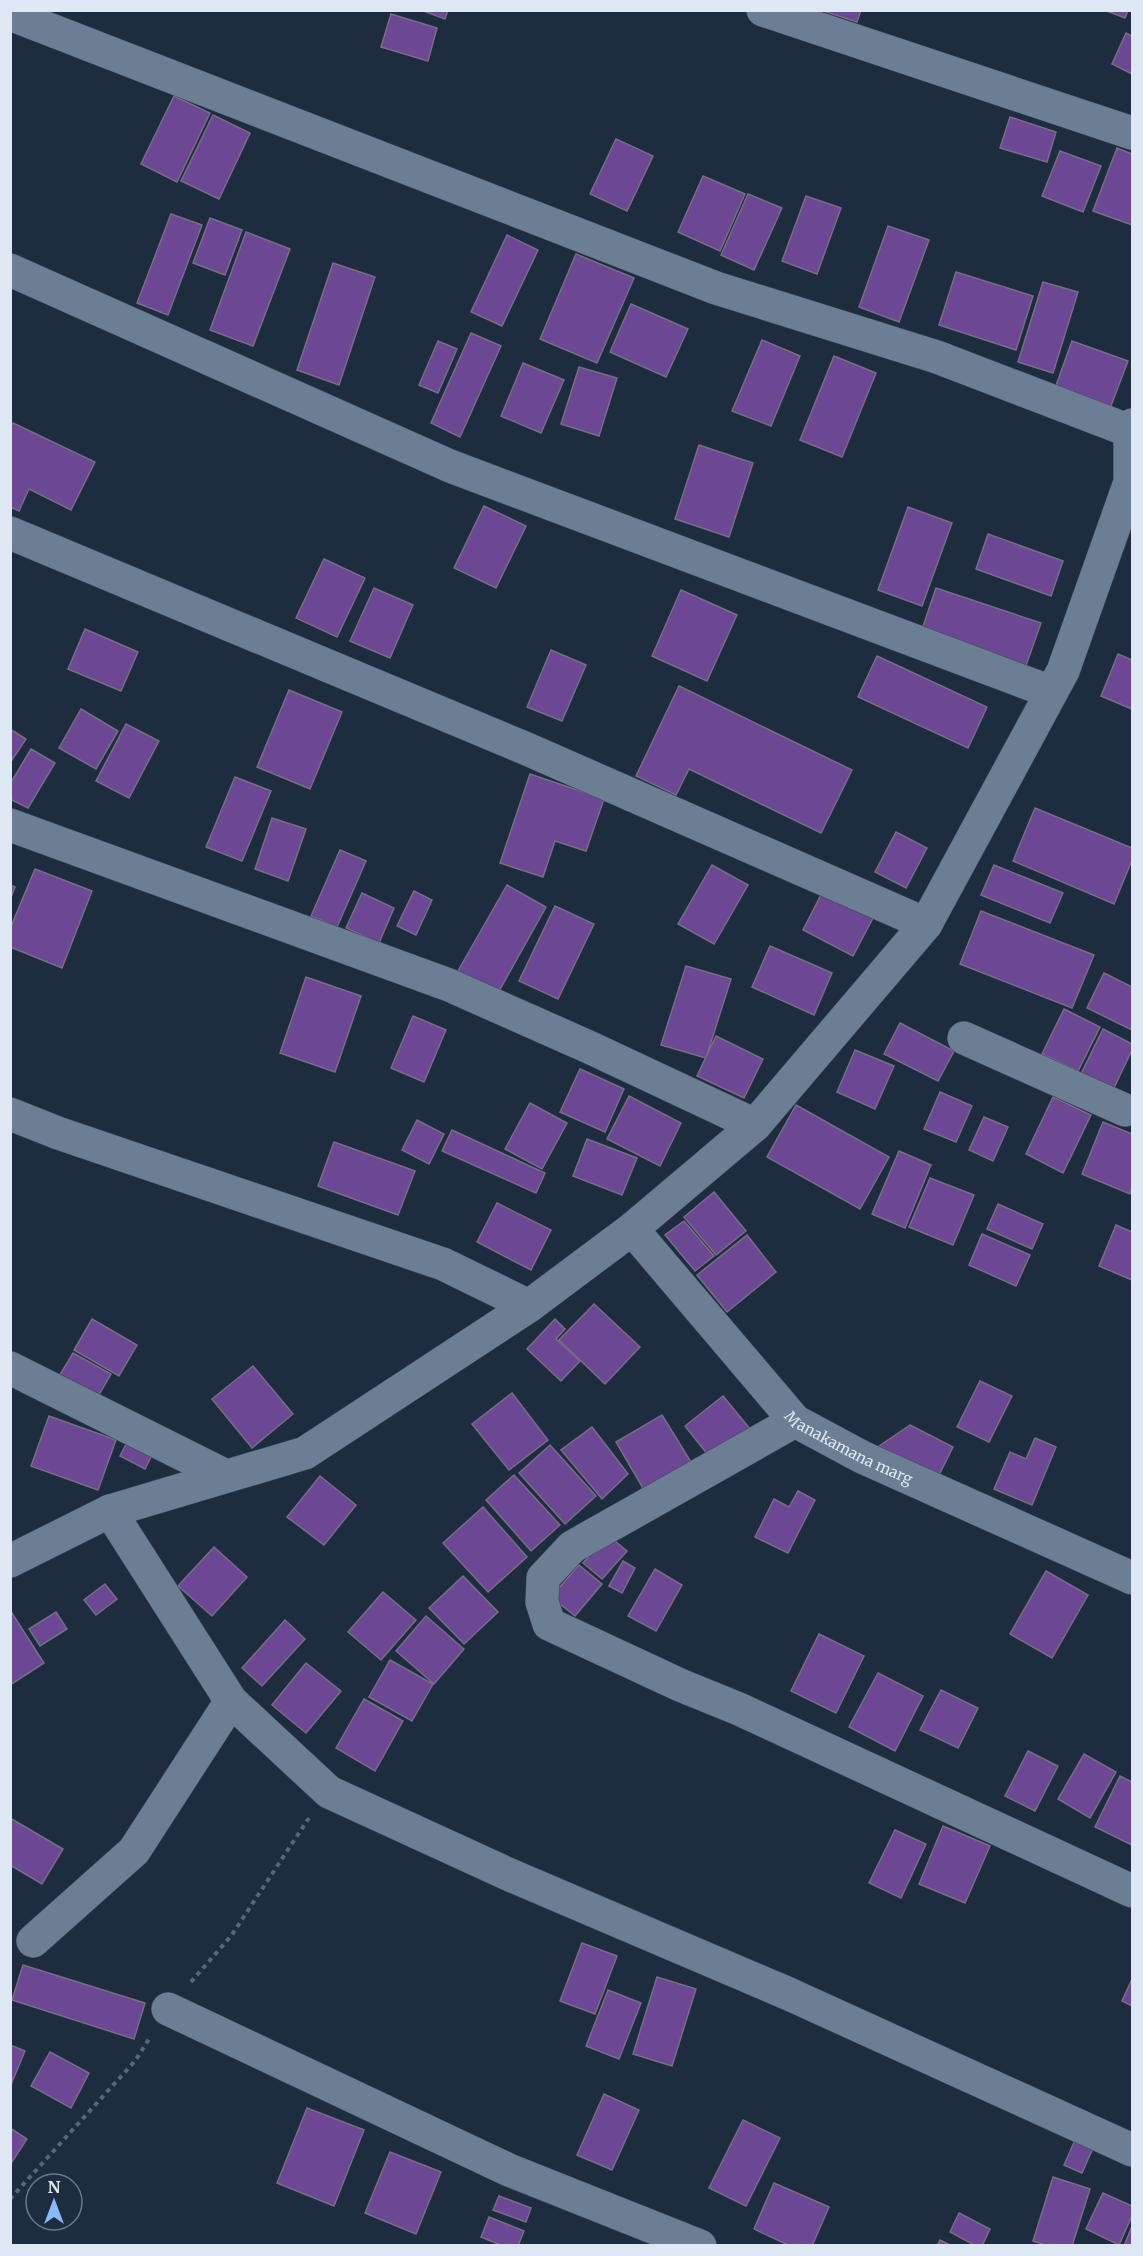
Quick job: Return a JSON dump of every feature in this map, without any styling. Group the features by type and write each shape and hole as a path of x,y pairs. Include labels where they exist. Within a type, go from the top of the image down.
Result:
{"street":[{"path":"764,10 1132,133"},
{"path":"10,14 716,288 937,357 1131,428 1131,482 1063,671 926,924 755,1125 632,1229 529,1306 305,1453 110,1510 10,1561"},
{"path":"10,270 450,466 1051,692"},
{"path":"10,533 527,749 926,924"},
{"path":"10,825 449,985 755,1125"},
{"path":"964,1038 1130,1104"},
{"path":"10,1114 444,1264 529,1306"},
{"name":"Manakamana marg","path":"632,1229 795,1421 862,1457 1132,1578"},
{"path":"10,1368 226,1476"},
{"path":"795,1421 572,1546 543,1578 542,1602 549,1624 680,1685 739,1709 1132,1891"},
{"path":"110,1510 231,1701 329,1792 510,1875 789,1994 1132,2150"},
{"path":"33,1941 134,1851 231,1701"},
{"path":"168,2009 509,2170 700,2246"}],"path":[{"path":"10,2199 135,2061 168,2009 231,1936 300,1830 329,1792"}],"building":[{"path":"421,10 448,10 445,19"},
{"path":"820,10 861,10 857,22"},
{"path":"1104,10 1128,10 1125,18"},
{"path":"391,14 437,28 428,61 381,47"},
{"path":"1126,33 1132,36 1132,74 1112,64"},
{"path":"174,96 210,113 177,182 141,164"},
{"path":"213,115 250,133 219,199 181,181"},
{"path":"1010,117 1056,132 1047,162 1000,148"},
{"path":"616,139 653,156 627,211 590,194"},
{"path":"1117,148 1132,154 1132,225 1093,211"},
{"path":"1060,151 1101,166 1083,212 1042,196"},
{"path":"703,176 745,194 720,251 678,232"},
{"path":"748,194 782,208 754,270 721,255"},
{"path":"806,196 841,208 817,274 782,261"},
{"path":"171,214 202,225 168,315 137,303"},
{"path":"210,218 242,230 225,275 193,263"},
{"path":"888,226 929,240 899,322 859,307"},
{"path":"246,232 290,249 253,346 210,330"},
{"path":"507,235 538,250 502,326 471,312"},
{"path":"576,254 634,278 597,363 540,339"},
{"path":"333,263 375,277 339,385 297,370"},
{"path":"956,272 1033,296 1016,350 939,325"},
{"path":"1043,282 1078,292 1053,373 1018,362"},
{"path":"631,304 688,329 666,377 610,352"},
{"path":"471,333 501,346 460,437 431,423"},
{"path":"762,340 800,356 771,426 732,411"},
{"path":"438,341 457,349 438,393 419,385"},
{"path":"1072,341 1128,361 1109,411 1054,391"},
{"path":"834,356 876,373 842,457 800,440"},
{"path":"523,363 564,380 541,433 501,416"},
{"path":"579,367 617,378 599,436 561,424"},
{"path":"13,423 95,462 71,510 29,489 19,511 10,507 10,428"},
{"path":"699,445 753,463 729,537 675,519"},
{"path":"484,506 526,526 496,588 454,568"},
{"path":"908,507 952,523 922,606 878,590"},
{"path":"988,534 1063,561 1051,596 976,569"},
{"path":"324,559 365,578 337,637 296,618"},
{"path":"374,588 413,605 390,658 350,641"},
{"path":"936,588 1041,623 1023,674 919,638"},
{"path":"681,590 737,615 707,681 652,656"},
{"path":"85,629 138,652 121,691 68,669"},
{"path":"551,650 586,665 562,721 527,707"},
{"path":"1118,654 1132,660 1132,709 1101,696"},
{"path":"877,656 987,707 968,748 858,697"},
{"path":"679,686 852,770 821,833 689,769 676,795 636,776"},
{"path":"289,690 342,712 310,789 257,767"},
{"path":"81,709 118,731 96,769 59,748"},
{"path":"126,724 159,741 129,798 96,781"},
{"path":"10,729 26,739 10,763"},
{"path":"31,749 55,763 28,808 10,799 10,784"},
{"path":"530,774 604,799 586,851 555,841 543,877 500,863"},
{"path":"235,777 271,791 242,861 206,847"},
{"path":"1035,808 1132,848 1132,860 1114,904 1013,861"},
{"path":"272,818 306,829 288,881 255,869"},
{"path":"896,832 927,848 906,888 875,872"},
{"path":"340,850 366,861 337,927 311,916"},
{"path":"712,865 748,885 714,944 678,924"},
{"path":"994,865 1063,893 1050,923 981,895"},
{"path":"35,869 92,891 62,968 10,947 10,929"},
{"path":"10,885 15,887 10,900"},
{"path":"507,885 546,907 498,993 458,971"},
{"path":"414,891 432,900 416,935 397,926"},
{"path":"823,891 874,916 853,956 803,930"},
{"path":"362,893 394,908 379,943 346,928"},
{"path":"555,906 594,924 558,999 519,981"},
{"path":"981,911 1094,955 1072,1008 960,964"},
{"path":"770,946 832,973 814,1015 752,987"},
{"path":"686,966 731,979 706,1058 661,1045"},
{"path":"1104,973 1132,987 1132,1030 1087,1008"},
{"path":"306,977 361,996 335,1072 280,1053"},
{"path":"1064,1009 1100,1027 1078,1071 1042,1054"},
{"path":"413,1016 446,1030 424,1082 391,1068"},
{"path":"900,1023 954,1051 938,1081 884,1054"},
{"path":"1103,1029 1132,1044 1132,1050 1112,1092 1080,1076"},
{"path":"716,1036 763,1059 744,1098 697,1076"},
{"path":"855,1050 894,1066 875,1109 837,1092"},
{"path":"580,1069 624,1089 605,1132 560,1112"},
{"path":"940,1092 972,1106 956,1142 924,1129"},
{"path":"629,1096 681,1123 660,1166 607,1139"},
{"path":"1053,1097 1091,1115 1063,1173 1026,1154"},
{"path":"530,1103 567,1123 542,1169 505,1149"},
{"path":"796,1105 889,1157 860,1209 767,1157"},
{"path":"984,1117 1008,1127 993,1161 969,1150"},
{"path":"417,1120 444,1134 429,1164 402,1150"},
{"path":"1103,1122 1132,1134 1130,1194 1082,1174"},
{"path":"452,1130 545,1173 536,1193 442,1151"},
{"path":"587,1139 637,1158 622,1195 573,1176"},
{"path":"334,1142 415,1171 398,1215 318,1186"},
{"path":"899,1151 931,1165 905,1228 872,1214"},
{"path":"930,1178 974,1195 953,1245 909,1227"},
{"path":"714,1192 746,1231 716,1255 684,1217"},
{"path":"497,1203 551,1230 531,1270 477,1242"},
{"path":"998,1204 1043,1224 1032,1249 987,1229"},
{"path":"684,1221 714,1256 695,1271 665,1235"},
{"path":"1116,1225 1132,1232 1132,1280 1099,1266"},
{"path":"982,1234 1030,1255 1016,1286 969,1265"},
{"path":"747,1235 776,1272 727,1312 697,1275"},
{"path":"594,1304 640,1347 605,1384 559,1340"},
{"path":"92,1319 137,1345 119,1376 74,1350"},
{"path":"555,1319 565,1329 556,1339 580,1361 561,1381 527,1349"},
{"path":"73,1353 111,1374 96,1400 58,1378"},
{"path":"253,1366 293,1414 252,1448 212,1399"},
{"path":"980,1381 1012,1396 989,1442 957,1427"},
{"path":"512,1393 548,1440 509,1470 472,1424"},
{"path":"723,1396 750,1429 712,1460 685,1426"},
{"path":"662,1415 691,1462 644,1490 616,1442"},
{"path":"49,1416 116,1440 98,1490 31,1466"},
{"path":"910,1425 953,1447 937,1479 875,1449"},
{"path":"592,1427 628,1474 602,1499 561,1450"},
{"path":"130,1437 155,1449 145,1469 120,1456"},
{"path":"1035,1438 1056,1447 1032,1505 994,1489 1010,1452 1026,1459"},
{"path":"550,1445 596,1496 565,1524 519,1473"},
{"path":"514,1475 560,1525 531,1551 486,1500"},
{"path":"320,1476 356,1505 324,1545 287,1517"},
{"path":"798,1491 815,1500 788,1553 755,1537 774,1499 789,1507"},
{"path":"483,1507 527,1557 488,1592 443,1543"},
{"path":"608,1535 627,1551 602,1579 583,1563"},
{"path":"214,1547 247,1577 212,1616 178,1586"},
{"path":"623,1561 635,1568 622,1593 609,1586"},
{"path":"579,1565 602,1584 575,1616 551,1597"},
{"path":"655,1569 682,1585 656,1631 628,1616"},
{"path":"1046,1571 1088,1595 1052,1658 1010,1634"},
{"path":"463,1576 498,1612 464,1644 429,1608"},
{"path":"105,1584 117,1599 96,1615 84,1600"},
{"path":"383,1592 416,1620 381,1660 348,1632"},
{"path":"10,1610 44,1663 10,1685"},
{"path":"56,1612 67,1629 40,1646 29,1629"},
{"path":"426,1616 464,1649 434,1684 396,1651"},
{"path":"285,1620 305,1639 262,1686 242,1668"},
{"path":"819,1634 864,1656 836,1713 791,1691"},
{"path":"390,1660 433,1684 412,1721 369,1697"},
{"path":"306,1663 341,1691 306,1733 272,1705"},
{"path":"878,1673 923,1696 895,1751 849,1727"},
{"path":"941,1690 978,1708 958,1748 920,1730"},
{"path":"364,1699 403,1721 375,1771 336,1748"},
{"path":"1028,1751 1058,1766 1035,1811 1005,1796"},
{"path":"1084,1754 1116,1772 1090,1818 1058,1799"},
{"path":"1120,1776 1132,1782 1132,1845 1095,1827"},
{"path":"10,1818 63,1849 42,1884 10,1865"},
{"path":"943,1826 990,1846 965,1903 919,1884"},
{"path":"895,1830 926,1844 901,1898 869,1883"},
{"path":"582,1943 617,1956 595,2014 560,2001"},
{"path":"23,1965 145,2003 134,2039 12,2000"},
{"path":"657,1977 696,1989 672,2066 633,2054"},
{"path":"1132,1979 1132,2006 1122,2001"},
{"path":"608,1990 641,2003 619,2059 586,2046"},
{"path":"10,2045 25,2051 10,2087"},
{"path":"50,2052 89,2073 71,2108 31,2086"},
{"path":"604,2094 639,2110 612,2170 577,2155"},
{"path":"307,2108 364,2130 334,2206 277,2183"},
{"path":"743,2120 780,2138 746,2206 709,2188"},
{"path":"10,2128 27,2139 10,2165"},
{"path":"1075,2140 1093,2148 1082,2173 1064,2165"},
{"path":"390,2152 441,2172 416,2234 365,2213"},
{"path":"1053,2177 1090,2189 1072,2246 1048,2246 1033,2241"},
{"path":"774,2183 829,2207 812,2246 790,2246 754,2229"},
{"path":"1103,2193 1132,2206 1132,2216 1119,2245 1086,2229"},
{"path":"499,2196 531,2208 526,2222 493,2210"},
{"path":"959,2213 990,2229 982,2246 976,2246 950,2232"},
{"path":"489,2217 524,2231 518,2246 503,2246 481,2237"},
{"path":"1132,2226 1132,2246 1124,2246"},
{"path":"940,2240 952,2246 937,2246"}]}
